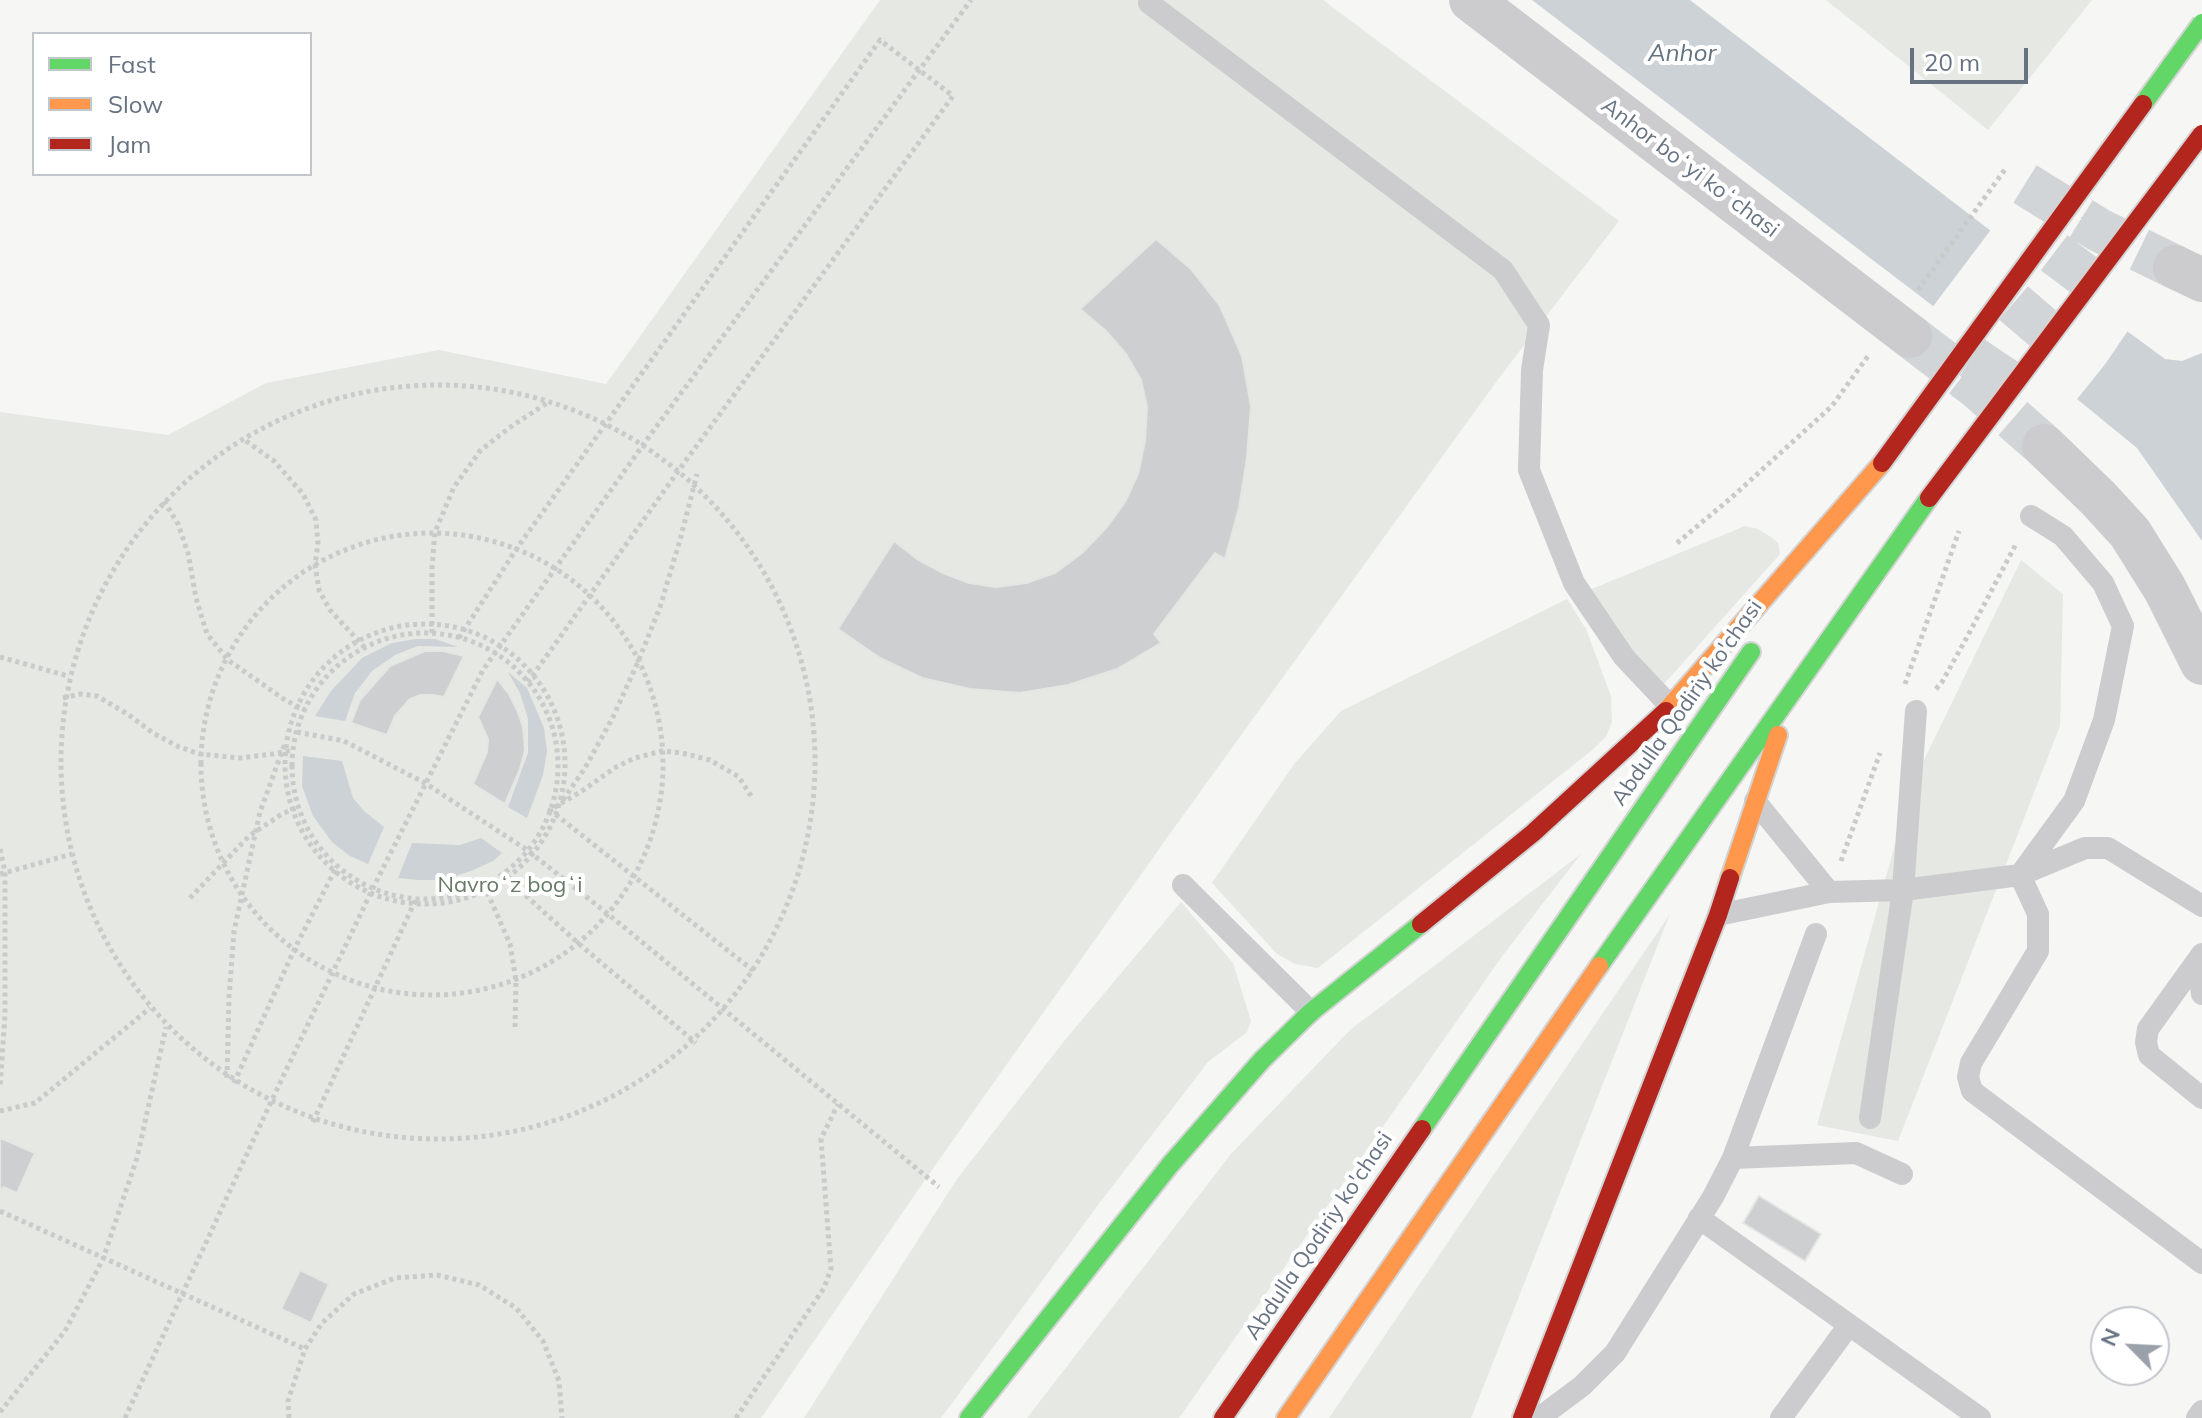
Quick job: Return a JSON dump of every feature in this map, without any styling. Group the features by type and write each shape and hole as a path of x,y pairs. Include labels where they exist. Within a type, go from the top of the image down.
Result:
{"main road":[{"name":"Abdulla Qodiriy ko'chasi","path":"1791,593 2202,23"},
{"path":"1286,1418 1794,687 1929,498 2202,134"},
{"path":"969,1418 1083,1271 1262,1060 1311,1012 1533,833 1671,707 1882,463"},
{"name":"Abdulla Qodiriy ko'chasi","path":"1223,1418 1764,633"},
{"path":"1522,1418 1718,915 1794,687"}],"street":[{"name":"Anhor boʻyi koʻchasi","path":"1471,0 1906,317"},
{"path":"2044,446 2130,533 2165,589 2202,663"}],"lane":[{"path":"1149,3 1503,270 1539,325 1532,370 1529,470 1574,583 1624,657 1671,707"},
{"path":"2020,875 2074,801 2104,720 2123,626 2103,583 2063,536 2031,516"},
{"path":"1870,1118 1903,890 1916,711"},
{"path":"1755,801 1829,892"},
{"path":"1718,915 1829,892 1903,890 2020,875 2085,848 2108,848 2202,906"},
{"path":"2020,875 2038,914 2038,951 1971,1063 1968,1077 1972,1091 2202,1263"},
{"path":"1183,885 1311,1012"},
{"path":"1539,1418 1582,1386 1615,1353 1713,1197 1733,1158 1816,934"},
{"path":"2200,958 2202,994"},
{"path":"2200,958 2148,1029 2146,1042 2149,1055 2202,1098"},
{"path":"1733,1158 1856,1153 1902,1174"},
{"path":"1699,1218 1980,1418"},
{"path":"1781,1418 1849,1325"},
{"path":"2197,1418 2202,1411"}],"path":[{"path":"125,1418 373,888 483,670 648,438 971,0"},
{"path":"459,638 517,548 880,40 953,96 528,682"},
{"path":"1677,543 1832,406 1906,317 2006,168"},
{"path":"657,444 609,420 496,392 388,390 319,407 246,441 198,473 164,501 122,552 101,590 68,676 63,698 59,739 61,783 73,854 102,935 150,1008 166,1027 234,1083 270,1104 313,1122 353,1133 402,1138 472,1136 549,1120 628,1088 696,1043 726,1012 755,972 796,876 810,818 815,766 813,715 805,667 787,616 762,567 697,474 675,456"},
{"path":"432,633 435,532 454,487 480,451 547,403"},
{"path":"246,441 274,461 303,494 316,520 318,544 315,565 319,590 330,610 365,648"},
{"path":"290,729 285,757 286,786 294,814 307,840 325,863 348,882 374,895 401,903 431,905 460,901 512,875 549,830 560,804 606,730 638,662 664,594 697,474"},
{"path":"164,501 178,524 188,553 196,598 207,634 228,660 285,700 305,710"},
{"path":"1916,711 1942,682 2031,516"},
{"path":"435,532 486,538 517,548 555,568 590,594 615,620 645,672 661,725 662,751 659,801 646,852 634,877 608,914 578,943 547,965 516,980 464,994 403,995 373,989 333,972 294,950 252,911 236,890 221,863 202,796 200,754 206,714 228,660 246,627 261,608 296,577 315,565 360,545 407,533 435,532"},
{"path":"227,1078 234,931 260,812 301,701 317,676 338,655 362,639 390,629 419,624 448,626 477,633 503,647 526,666 544,690 557,716 564,744 565,774 560,804"},
{"path":"432,633 459,638 508,662 528,682 544,708 554,736 557,765 554,796 536,838 502,874 458,895 430,899 401,897 373,888 348,875 318,845 299,807 293,778 293,750 297,732 312,697 330,674 365,648 397,636 432,633"},
{"path":"0,657 68,676"},
{"path":"63,698 80,694 97,696 153,733 200,754 240,758 293,750"},
{"path":"297,732 344,741 425,783 527,850 939,1187"},
{"path":"550,810 616,767 662,751 710,760 739,777 751,796"},
{"path":"190,898 249,836 282,814 299,807"},
{"path":"550,810 755,972"},
{"path":"0,849 5,1015 0,1088"},
{"path":"3,873 73,854"},
{"path":"234,1083 294,950 337,866"},
{"path":"502,874 696,1043"},
{"path":"484,885 510,944 516,980 515,1029"},
{"path":"313,1122 416,899"},
{"path":"0,1111 35,1103 150,1008"},
{"path":"0,1412 65,1331 103,1259 137,1158 166,1027"},
{"path":"736,1418 824,1288 831,1269 821,1139 838,1104"},
{"path":"0,1211 305,1349"},
{"path":"289,1418 288,1401 305,1349 322,1323 354,1294 395,1278 437,1275 479,1285 516,1308 543,1341 559,1381 562,1418"}],"green space":[{"name":"Navroʻz bogʻi","path":"880,0 1323,0 1619,221 1499,378 1169,835 761,1418 0,1418 0,412 168,435 266,383 439,350 606,384"},
{"path":"1826,0 2092,0 1988,130"},
{"path":"1745,526 1771,537 1778,543 1780,554 1664,684 1652,678 1587,591"},
{"path":"2021,560 2063,594 2060,726 1898,1141 1817,1125 1911,787"},
{"path":"1567,599 1586,629 1611,696 1612,721 1606,737 1318,968 1295,964 1277,954 1212,883 1295,763 1341,711"},
{"path":"1581,854 1503,955 1179,1418 1027,1418 1231,1154 1350,1030"},
{"path":"1181,902 1233,963 1251,1021 1247,1032 1208,1062 941,1418 804,1418 957,1179 1065,1040"},
{"path":"1670,914 1471,1418 1329,1418"}],"water":[{"name":"Anhor","path":"1532,0 1690,0 1991,231 2165,359 2182,361 2202,353 2202,541 2137,448 2077,399 1933,306"},
{"path":"435,639 458,647 418,646 395,655 372,671 355,693 345,721 315,716 331,691 362,658 392,643"},
{"path":"508,672 527,688 544,728 547,751 543,775 527,818 508,807 528,753 528,719 520,693"},
{"path":"303,756 342,761 353,798 384,827 368,864 350,856 332,842 313,816 302,786"},
{"path":"481,838 502,853 493,861 442,880 398,878 412,843 460,845"}],"pier":[{"path":"1993,227 2129,329 2074,403 1931,309"}],"building":[{"path":"1156,239 1191,269 1220,306 1242,356 1251,406 1239,508 1225,559 1215,553 1154,634 1161,643 1117,669 1068,685 1020,693 970,689 922,678 880,658 838,629 894,541 917,559 943,573 969,583 996,587 1026,583 1055,573 1082,553 1107,527 1125,502 1138,474 1145,441 1147,407 1141,380 1126,354 1105,330 1080,309"},
{"path":"425,651 464,656 444,697 421,695 410,699 395,716 387,735 351,723 360,700 390,666"},
{"path":"497,679 518,712 525,750 505,804 473,784 487,752 488,739 478,717"},
{"path":"0,1138 35,1153 17,1193 3,1187 0,1194"},
{"path":"1759,1196 1821,1234 1805,1261 1743,1223"},
{"path":"300,1270 329,1284 311,1323 281,1309"}],"tunnel":[{"path":"2025,184 2099,230 2175,267"},
{"path":"1978,388 2009,342 2099,230"},
{"path":"1910,336 1978,388 2044,446"}],"traffic: fast":[{"path":"2143,104 2202,23"},
{"path":"1599,966 1929,498"},
{"path":"1422,1129 1751,652"},
{"path":"969,1418 1170,1165 1262,1060 1311,1012 1421,924"}],"traffic: slow":[{"path":"1666,711 1882,463"},
{"path":"1730,878 1778,735"},
{"path":"1286,1418 1599,966"}],"traffic: jam":[{"path":"1882,463 2143,104"},
{"path":"1929,498 2202,134"},
{"path":"1421,924 1533,833 1666,711"},
{"path":"1522,1418 1730,878"},
{"path":"1223,1418 1422,1129"}]}
